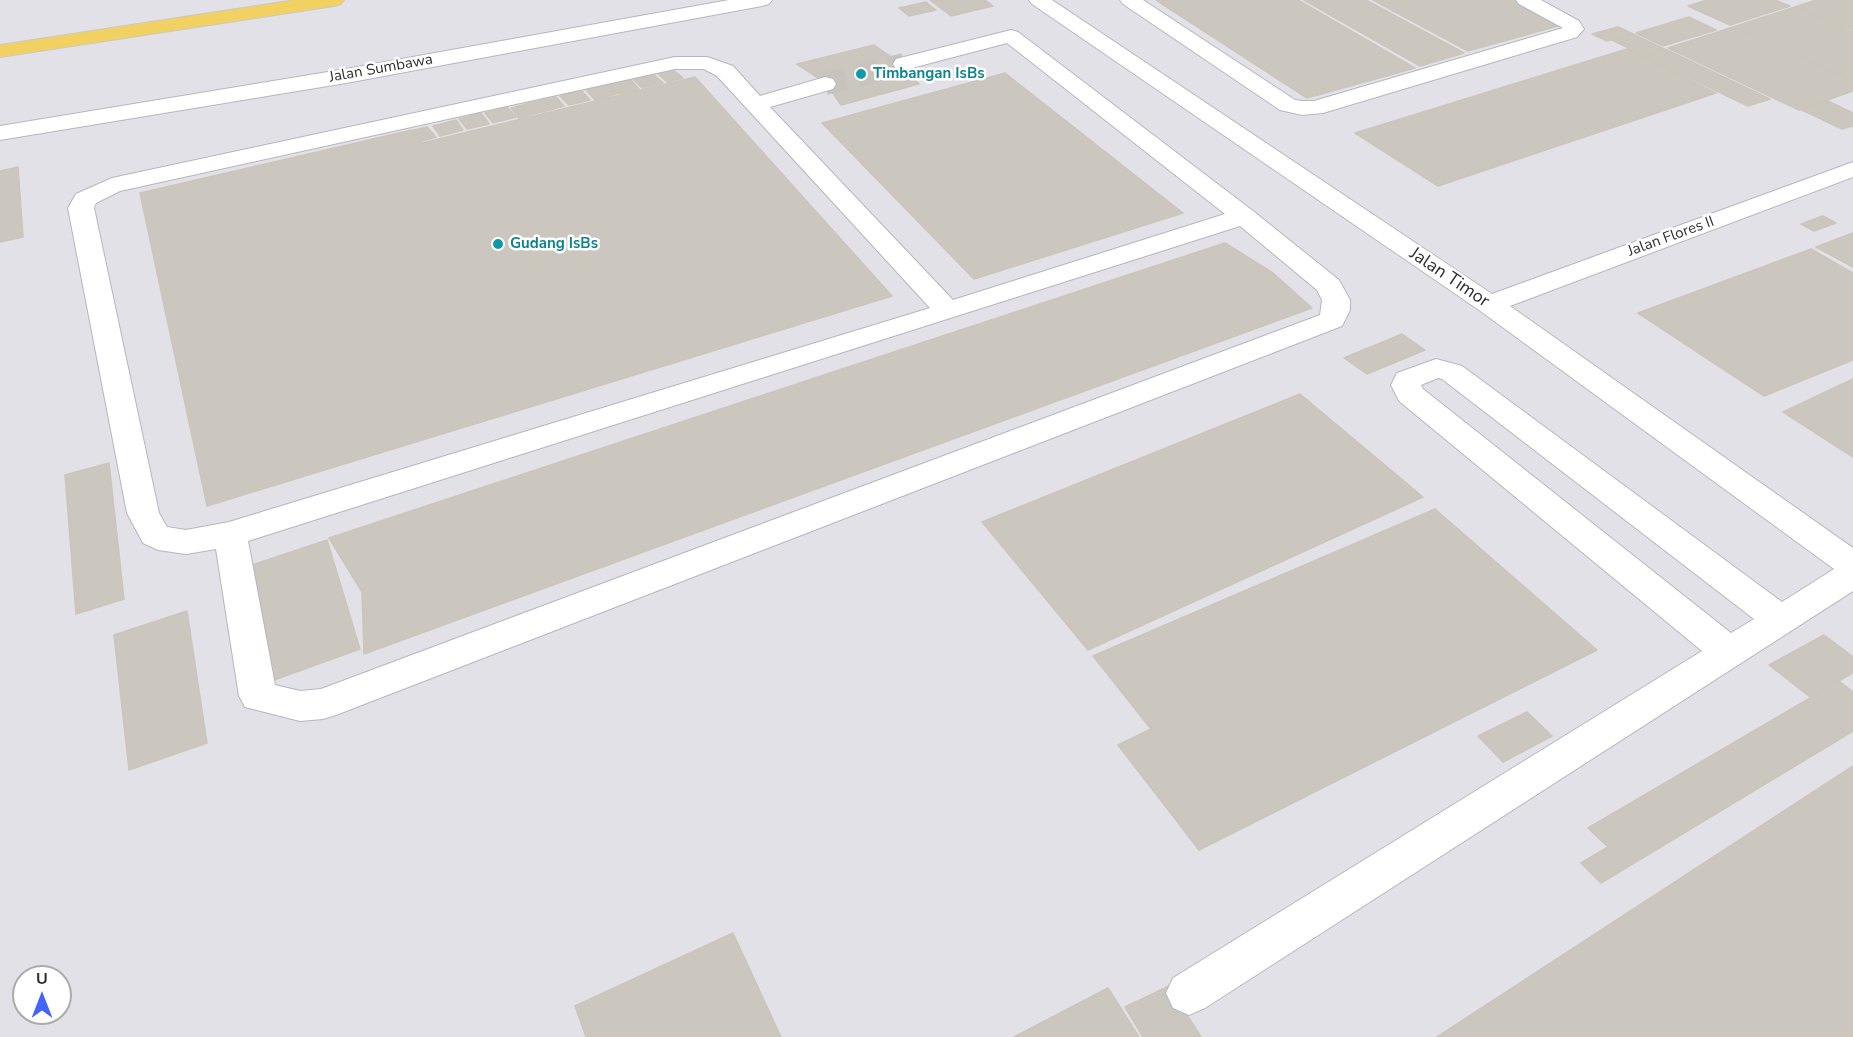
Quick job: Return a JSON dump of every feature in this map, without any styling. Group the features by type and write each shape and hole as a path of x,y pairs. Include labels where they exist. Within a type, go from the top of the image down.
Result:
{"main road":[{"path":"0,51 334,0"}],"street":[{"name":"Jalan Sumbawa","path":"0,133 346,76 762,0"},
{"name":"Jalan Timor","path":"1039,0 1055,26 1489,304 1853,565"},
{"path":"1130,0 1288,105 1302,108 1326,104 1569,33 1574,29 1572,25 1526,0"},
{"path":"904,64 1055,26"},
{"path":"230,534 258,696 300,706 323,704 1332,320 1336,310 1336,300 1329,286 1244,216 1011,36"},
{"path":"948,311 725,71 707,63 675,63 112,185 85,199 81,208 143,513 155,535 170,541 186,542 230,534 948,311 1244,216"},
{"path":"755,104 825,84"},
{"name":"Jalan Flores II","path":"1489,304 1853,170"},
{"path":"1729,652 1410,394 1406,385 1407,380 1436,368 1452,372 1781,620"},
{"path":"1189,993 1853,574"}],"shaded area":[{"path":"0,0 1853,0 1853,1037 0,1037"}],"building":[{"path":"930,0 985,0 993,6 951,16"},
{"path":"1156,0 1298,0 1415,68 1307,98"},
{"path":"1304,0 1366,0 1464,53 1420,66"},
{"path":"1373,0 1517,0 1565,24 1468,51"},
{"path":"1707,0 1775,0 1790,6 1730,25 1688,6"},
{"path":"1816,0 1853,0 1853,30 1795,7"},
{"path":"926,2 936,10 909,16 899,8"},
{"path":"1795,7 1853,32 1853,80 1733,27"},
{"path":"1689,17 1716,30 1663,46 1636,33"},
{"path":"1618,27 1633,34 1607,41 1592,34"},
{"path":"1733,27 1853,81 1853,91 1799,110 1668,48"},
{"path":"1633,34 1664,49 1643,55 1612,40"},
{"name":"Timbangan IsBs","path":"874,45 900,63 919,84 841,105 826,83 797,64"},
{"path":"1627,49 1716,93 1438,186 1355,133"},
{"path":"1665,49 1770,99 1748,106 1644,56"},
{"path":"672,69 683,78 667,82 657,73"},
{"path":"1005,73 1183,213 974,279 822,123"},
{"path":"653,74 663,83 642,88 633,79"},
{"name":"Gudang IsBs","path":"695,77 892,296 207,506 140,193 412,130 422,143"},
{"path":"630,79 639,89 618,94 609,85"},
{"path":"607,84 616,94 595,100 586,90"},
{"path":"581,90 590,100 569,105 560,96"},
{"path":"556,97 564,106 543,112 534,102"},
{"path":"1828,101 1853,113 1853,126 1842,129 1802,110"},
{"path":"533,102 541,112 519,118 511,108"},
{"path":"507,107 516,117 493,123 485,113"},
{"path":"481,113 489,124 467,129 459,119"},
{"path":"456,120 463,130 440,136 433,126"},
{"path":"427,127 436,137 422,141 414,130"},
{"path":"18,167 23,237 0,242 0,171"},
{"path":"1823,216 1836,223 1814,231 1801,224"},
{"path":"1853,233 1853,267 1816,247"},
{"path":"1225,243 1273,273 1312,308 364,654 362,592 329,538"},
{"path":"1811,249 1853,273 1853,360 1764,396 1638,313"},
{"path":"1402,334 1425,350 1367,374 1344,358"},
{"path":"1853,379 1853,457 1783,412"},
{"path":"1300,394 1423,497 1088,650 982,522"},
{"path":"109,463 124,599 76,614 65,475"},
{"path":"1435,509 1597,650 1199,850 1118,745 1151,729 1093,656"},
{"path":"327,540 360,649 274,680 246,567"},
{"path":"187,611 207,743 129,770 114,635"},
{"path":"1824,635 1853,657 1853,673 1810,697 1769,665"},
{"path":"1839,681 1853,692 1853,731 1601,883 1581,863 1608,847 1588,828"},
{"path":"1527,712 1552,736 1503,762 1478,736"},
{"path":"1853,766 1853,1037 1437,1037"},
{"path":"733,933 781,1037 586,1037 575,1006"},
{"path":"1169,986 1201,1037 1143,1037 1125,1007"},
{"path":"1108,988 1139,1037 1014,1037"}],"tunnel":[{"path":"825,84 904,64"}],"place":[{"name":"Timbangan IsBs","path":"861,74"},
{"name":"Gudang IsBs","path":"498,244"}]}
